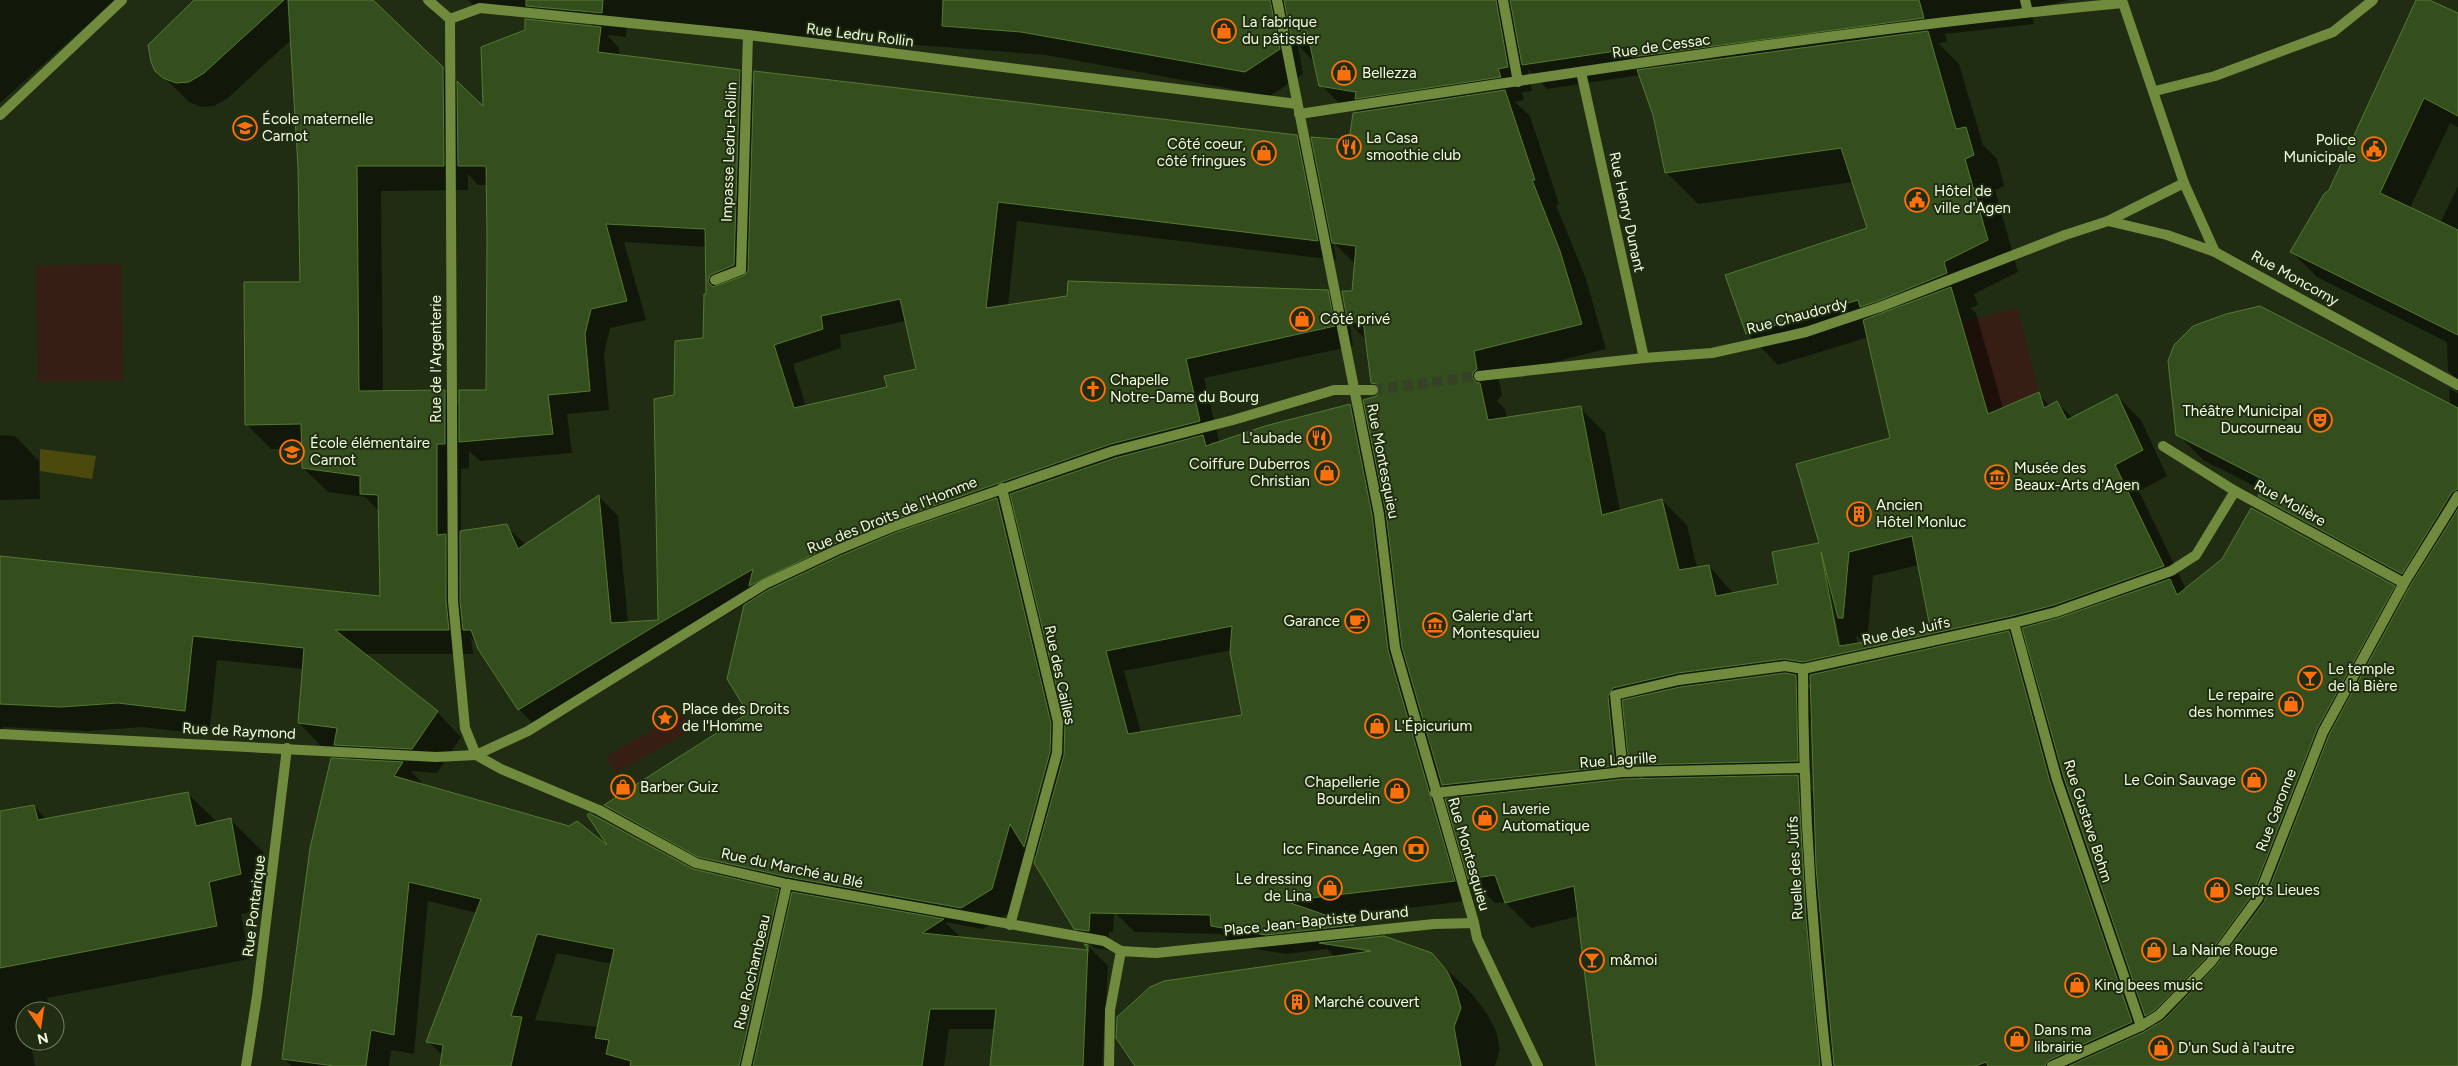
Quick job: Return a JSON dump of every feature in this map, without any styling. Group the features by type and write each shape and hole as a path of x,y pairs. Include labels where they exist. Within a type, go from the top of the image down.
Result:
{"street":[{"path":"0,115 122,0"},
{"path":"428,0 450,19"},
{"name":"Rue Montesquieu","path":"1277,0 1379,514 1395,648 1435,793 1474,923"},
{"path":"1503,0 1518,82"},
{"path":"2025,0 2028,12"},
{"path":"2215,252 2184,184 2155,91 2215,76 2334,32 2373,0"},
{"name":"Rue de Cessac","path":"1298,109 1518,82 1806,40 2028,12 2123,4 2155,91"},
{"name":"Rue Ledru Rollin","path":"450,19 480,8 748,35 1298,109"},
{"name":"Rue de l'Argenterie","path":"450,19 453,601 465,728 476,755"},
{"name":"Impasse Ledru-Rollin","path":"715,280 741,270 748,35"},
{"name":"Rue Henry Dunant","path":"1581,72 1644,358"},
{"name":"Rue Chaudordy","path":"1479,376 1644,358 1712,353 1806,332 1880,307 2065,235 2108,222 2184,184"},
{"name":"Rue Moncorny","path":"2108,222 2167,235 2215,252 2458,385"},
{"path":"1354,389 1373,390"},
{"name":"Rue des Droits de l'Homme","path":"476,755 528,731 765,584 836,550 1002,488 1114,451 1334,390 1354,389"},
{"name":"Rue Molière","path":"2163,446 2235,491 2404,583"},
{"name":"Rue des Cailles","path":"1002,488 1058,722 1057,753 1010,926"},
{"name":"Rue des Juifs","path":"1623,772 1615,695 1679,680 1785,666 1803,669 2056,612 2171,571 2196,555 2235,491"},
{"name":"Rue Garonne","path":"2052,1066 2141,1026 2159,1015 2211,962 2258,898 2323,732 2404,583 2458,496"},
{"name":"Rue Gustave Bohm","path":"2014,623 2057,780 2141,1026"},
{"name":"Ruelle des Juifs","path":"1803,669 1803,768 1815,960 1827,1066"},
{"name":"Rue de Raymond","path":"0,734 287,748 436,758 476,755"},
{"name":"Rue Pontarique","path":"246,1066 257,996 287,748"},
{"name":"Rue du Marché au Blé","path":"476,755 502,769 599,810 696,863 787,884 1010,926 1104,941 1121,950"},
{"name":"Rue Lagrille","path":"1435,793 1623,772 1803,768"},
{"name":"Rue Rochambeau","path":"746,1066 787,884"},
{"path":"1474,923 1477,938 1538,1066"},
{"name":"Place Jean-Baptiste Durand","path":"1121,950 1156,953 1434,924 1474,923"},
{"path":"1109,1066 1110,1010 1121,950"}],"shaded area":[{"path":"121,264 123,380 38,382 36,266"},
{"path":"2017,308 2039,392 1987,412 1962,322"},
{"path":"40,449 96,456 92,479 40,471"},
{"path":"683,712 693,729 617,773 605,757"}],"building":[{"path":"194,0 284,0 204,73 189,82 176,83 163,78 155,71 151,62 148,45"},
{"path":"288,0 373,0 443,67 444,166 357,166 359,391 445,390 445,444 437,444 437,535 446,534 446,601 449,630 335,630 438,711 412,749 334,745 337,728 298,723 304,648 193,636 185,711 118,703 61,707 0,704 0,556 380,596 378,495 360,494 360,476 302,468 301,424 245,425 244,282 300,282 298,167"},
{"path":"526,0 603,0 602,13 526,6"},
{"path":"943,0 1270,0 1280,49 1245,72 1021,32 942,26"},
{"path":"1284,0 1496,0 1508,67 1498,69 1501,77 1355,99 1356,92 1319,86 1307,32 1292,41"},
{"path":"1510,0 1919,0 1924,18 1632,57 1629,49 1522,65"},
{"name":"Police Municipale","path":"2416,0 2429,0 2458,13 2458,116 2424,98 2380,193 2458,230 2458,335 2290,252 2324,194 2329,190"},
{"path":"525,19 601,27 598,52 740,70 734,265 710,275 708,282 713,287 743,276 748,271 754,71 1297,135 1318,241 998,202 986,308 1067,296 1068,281 1328,290 1335,326 1186,359 1200,421 1111,444 893,520 834,544 749,586 753,569 658,624 518,710 478,649 471,630 463,630 460,601 460,531 507,524 518,549 599,495 611,623 658,620 654,399 674,395 675,341 703,338 704,294 706,294 705,229 606,224 627,301 591,309 585,334 590,391 548,395 553,434 459,442 459,390 486,390 487,237 486,166 458,166 457,81 483,106 481,47 525,30","holes":["900,299 916,369 884,376 887,387 794,408 774,345 823,329 821,316"]},
{"name":"Hôtel de ville d'Agen","path":"1928,31 1956,129 1966,127 1974,155 1965,159 1988,240 1944,262 1947,273 1878,301 1860,307 1858,300 1746,334 1725,275 1867,228 1841,148 1665,173 1653,115 1637,70"},
{"path":"1505,90 1535,180 1532,180 1560,251 1582,324 1474,351 1477,369 1472,377 1476,382 1480,383 1488,420 1581,406 1602,515 1662,499 1679,570 1709,565 1716,596 1778,584 1772,552 1819,543 1796,464 1890,438 1863,320 1951,287 1988,414 2039,392 2044,408 2057,401 2067,420 2117,394 2143,450 2115,465 2164,566 2054,605 2012,616 1803,662 1784,659 1678,673 1613,688 1608,696 1615,766 1442,785 1402,647 1386,513 1363,400 1377,396 1380,390 1377,384 1371,383 1363,320 1348,324 1342,291 1352,291 1356,246 1332,243 1311,137 1349,140 1353,113","holes":["1912,536 1931,632 1839,646 1821,552 1838,618 1843,618 1849,552"]},
{"name":"Théâtre Municipal Ducourneau","path":"2260,306 2458,408 2458,489 2452,492 2402,574 2258,496 2266,481 2176,435 2168,361 2174,345 2193,326 2226,314"},
{"path":"1350,404 1372,515 1388,650 1455,881 1285,901 1354,925 1266,935 1211,926 1210,915 1090,913 1089,931 1074,929 1034,863 1064,755 1065,722 1010,494 1115,458 1203,435 1206,446 1265,426","holes":["1232,626 1230,652 1242,715 1128,734 1106,651"]},
{"path":"997,498 1051,723 1050,752 1024,847 1010,824 992,889 961,908 788,877 698,857 604,805 748,713 727,679 744,605 768,590 840,556 897,532"},
{"path":"2251,508 2395,586 2317,729 2252,895 2206,958 2155,1010 2145,1016 2064,778 2022,628 2058,618 2170,579 2177,595 2222,559"},
{"path":"2458,509 2458,1066 2069,1066 2144,1032 2164,1020 2216,966 2264,902 2329,735 2410,586"},
{"path":"2009,631 2050,782 2132,1022 2049,1060 2045,1066 1988,1066 1986,1062 1975,1066 1834,1066 1816,867 1810,675"},
{"path":"1785,673 1796,675 1798,761 1629,765 1622,700 1680,687"},
{"path":"331,758 403,762 394,776 569,826 577,821 607,845 587,815 589,813 693,869 779,889 739,1066 630,1066 631,1061 606,1054 609,1040 595,1038 614,949 537,934 511,1016 522,1017 511,1066 440,1066 443,1045 426,1042 481,899 409,882 394,1035 371,1030 366,1066 334,1066 282,1059 310,848"},
{"path":"1798,775 1806,918 1820,1066 1596,1066 1574,886 1505,903 1495,875 1468,879 1445,799 1623,779"},
{"path":"188,792 196,826 231,818 241,874 209,882 217,926 0,968 0,811 34,805 38,820"},
{"path":"792,892 944,919 922,933 1088,950 1083,1066 990,1066 996,1009 930,1009 922,1066 753,1066"},
{"name":"Marché couvert","path":"1384,936 1432,953 1447,971 1456,990 1461,1008 1454,1027 1461,1066 1135,1066 1116,1038 1117,1017 1150,987 1164,981 1371,951 1319,943"}],"tunnel":[{"path":"1373,390 1479,376"}],"place":[{"name":"La fabrique du pâtissier","path":"1224,31"},
{"name":"Bellezza","path":"1344,73"},
{"name":"École maternelle Carnot","path":"245,128"},
{"name":"La Casa smoothie club","path":"1349,147"},
{"name":"Police Municipale","path":"2374,149"},
{"name":"Côté coeur, côté fringues","path":"1264,153"},
{"name":"Hôtel de ville d'Agen","path":"1917,200"},
{"name":"Côté privé","path":"1302,319"},
{"name":"Chapelle Notre-Dame du Bourg","path":"1093,389"},
{"name":"Théâtre Municipal Ducourneau","path":"2320,420"},
{"name":"L'aubade","path":"1319,438"},
{"name":"École élémentaire Carnot","path":"292,452"},
{"name":"Coiffure Duberros Christian","path":"1327,473"},
{"name":"Musée des Beaux-Arts d'Agen","path":"1997,477"},
{"name":"Ancien Hôtel Monluc","path":"1859,514"},
{"name":"Garance","path":"1357,621"},
{"name":"Galerie d'art Montesquieu","path":"1435,625"},
{"name":"Le temple de la Bière","path":"2310,678"},
{"name":"Le repaire des hommes","path":"2291,704"},
{"name":"Place des Droits de l'Homme","path":"665,718"},
{"name":"L'Épicurium","path":"1377,726"},
{"name":"Le Coin Sauvage","path":"2254,780"},
{"name":"Barber Guiz","path":"623,787"},
{"name":"Chapellerie Bourdelin","path":"1397,791"},
{"name":"Laverie Automatique","path":"1485,818"},
{"name":"Icc Finance Agen","path":"1416,849"},
{"name":"Le dressing de Lina","path":"1330,888"},
{"name":"Septs Lieues","path":"2217,890"},
{"name":"La Naine Rouge","path":"2154,950"},
{"name":"m&moi","path":"1592,960"},
{"name":"King bees music","path":"2077,985"},
{"name":"Marché couvert","path":"1297,1002"},
{"name":"Dans ma librairie","path":"2017,1039"},
{"name":"D'un Sud à l'autre","path":"2161,1048"}]}
